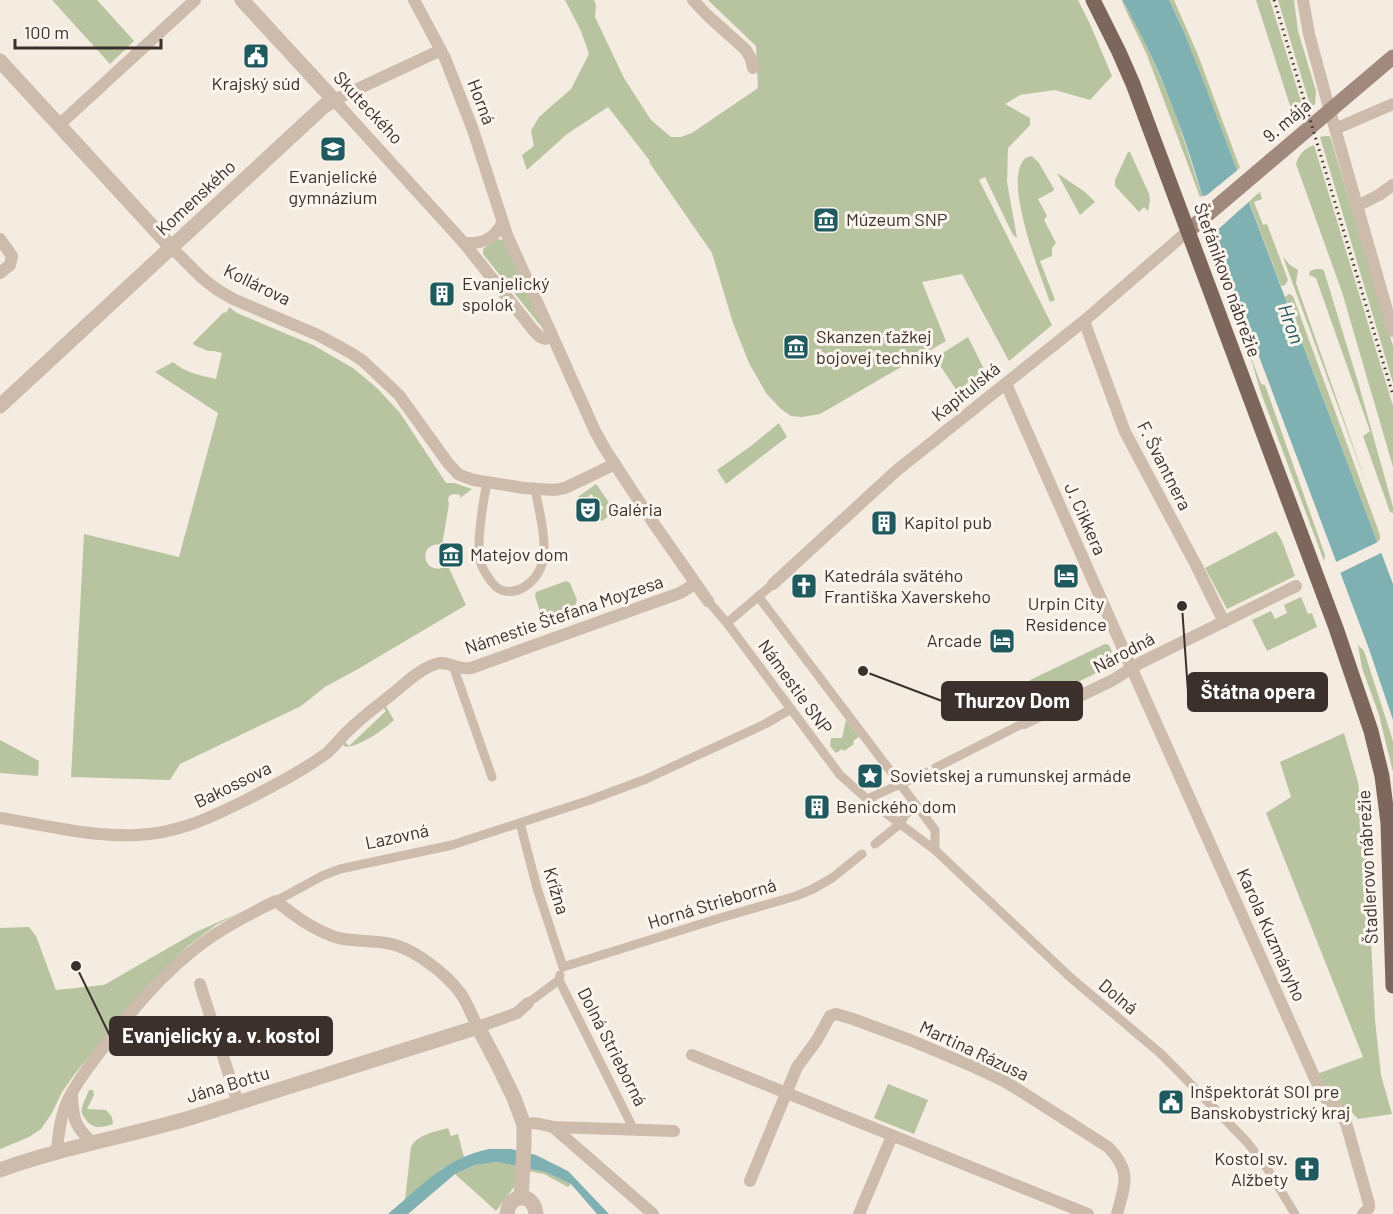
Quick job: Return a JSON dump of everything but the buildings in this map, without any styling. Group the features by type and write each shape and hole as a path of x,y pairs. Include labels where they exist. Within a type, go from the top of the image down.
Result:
{"main road":[{"name":"Štefánikovo nábrežie","path":"1093,0 1133,84 1317,577"},
{"name":"9. mája","path":"1188,231 1393,57"},
{"name":"Štadlerovo nábrežie","path":"1317,577 1364,708 1382,776 1388,823 1393,986"}],"street":[{"path":"59,125 195,0"},
{"name":"Skuteckého","path":"242,0 464,243"},
{"name":"Horná","path":"414,0 441,50 473,130 503,222 595,431 615,464"},
{"path":"693,0 747,50 753,68"},
{"path":"1304,0 1309,34 1329,110 1393,331"},
{"name":"Komenského","path":"0,406 324,106 441,50"},
{"name":"Kollárova","path":"0,61 201,277 233,299 318,335 363,361 399,395 458,474 487,482"},
{"path":"1335,129 1393,104"},
{"path":"1357,206 1393,185"},
{"path":"464,243 487,239 498,231 503,222"},
{"name":"Kapitulská","path":"771,585 896,471 1084,321 1188,231"},
{"path":"0,239 12,256 9,265 0,273"},
{"path":"464,243 534,332 545,339 551,332"},
{"name":"F. Švantnera","path":"1084,321 1125,432 1224,622"},
{"name":"J. Cikkera","path":"1006,384 1132,668"},
{"path":"535,489 544,548 541,567 531,583 516,591 500,590 488,577 479,559 479,528 487,482 554,490 565,488 615,464"},
{"name":"Námestie Štefana Moyzesa","path":"615,464 696,584 727,623"},
{"name":"Námestie Štefana Moyzesa","path":"448,664 464,669 471,668 680,593 696,584"},
{"path":"727,623 771,585"},
{"name":"Národná","path":"937,767 1296,586"},
{"name":"Námestie SNP","path":"758,596 935,830 935,850"},
{"name":"Námestie SNP","path":"727,623 840,775 900,824"},
{"name":"Bakossova","path":"0,818 119,835 167,832 185,827 287,779 329,751 356,724 413,677 436,664 448,664"},
{"path":"448,664 492,777"},
{"name":"Karola Kuzmányho","path":"1132,668 1321,1092 1335,1105 1346,1124 1369,1204 1369,1208 1363,1214"},
{"name":"Lazovná","path":"57,1152 58,1134 66,1103 88,1068 150,991 189,954 219,932 322,876 340,869 452,845 590,800 646,779 765,724 791,709"},
{"path":"867,799 921,775"},
{"path":"875,844 900,824 905,815 917,806"},
{"name":"Krížna","path":"520,823 537,888 563,968"},
{"name":"Dolná","path":"900,824 935,850 1071,978 1160,1053 1247,1142 1267,1168 1295,1214"},
{"name":"Horná Strieborná","path":"563,968 813,890 862,854"},
{"path":"276,901 305,923 336,938 388,943 416,955 450,981 462,995 514,1098 524,1125 521,1198"},
{"path":"478,1028 518,1013 559,980 563,968"},
{"name":"Dolná Strieborná","path":"559,980 634,1130"},
{"path":"200,984 238,1103"},
{"name":"Martina Rázusa","path":"750,1181 797,1067 817,1041 830,1016 836,1014 942,1053 1002,1080 1108,1148 1124,1169 1125,1184 1117,1214"},
{"name":"Jána Bottu","path":"92,1142 149,1130 478,1028"},
{"path":"692,1055 1088,1214"},
{"path":"72,1092 75,1118 81,1132 92,1142"},
{"path":"524,1125 534,1122 553,1127 674,1131"},
{"path":"553,1127 652,1214"},
{"path":"859,1214 892,1136"},
{"path":"0,1170 92,1142"},
{"path":"507,1214 511,1203 517,1198 525,1198 532,1203 536,1214"}],"green space":[{"path":"52,0 97,0 134,41 110,64"},
{"path":"565,0 594,0 595,17 624,78 651,120 671,137 681,137 692,133 758,88 756,46 708,0 1078,0 1112,76 1090,100 1055,90 1020,95 1005,104 1030,118 1030,125 1008,148 1007,182 1017,238 1013,235 985,177 979,180 1052,325 1009,361 962,274 922,282 946,341 820,414 791,416 766,393 749,363 733,323 712,253 650,161 608,107 567,134 527,170 522,155 534,146 531,131 539,117 571,89 589,54 581,31"},
{"path":"1121,0 1138,26 1173,106 1202,196 1200,197 1147,55"},
{"path":"1169,0 1174,0 1198,55 1240,168 1237,170 1184,32"},
{"path":"1256,0 1270,0 1304,111 1295,121"},
{"path":"1278,0 1294,0 1298,31 1316,91 1315,104 1311,108"},
{"path":"1329,136 1393,346 1393,383 1320,137"},
{"path":"1314,145 1393,406 1393,467 1342,292 1296,164 1303,152"},
{"path":"1128,152 1149,194 1148,211 1144,207 1139,212 1115,186 1115,180"},
{"path":"1032,156 1039,163 1054,189 1038,199 1047,216 1044,220 1056,243 1052,248 1052,256 1040,261 1055,300 1050,302 1032,252 1018,188 1019,171 1025,159"},
{"path":"1057,173 1085,192 1095,202 1080,215"},
{"path":"1260,192 1262,199 1254,202 1263,225 1267,224 1288,280 1285,285 1281,286 1249,201"},
{"path":"497,239 504,240 544,330 483,254 483,249"},
{"path":"1283,257 1298,270 1296,283 1369,491"},
{"path":"1216,261 1223,271 1240,320 1239,325 1261,384 1265,385 1325,555 1324,561 1261,393 1252,362 1214,262"},
{"path":"1316,269 1324,271 1358,382 1393,513 1390,512 1363,436 1370,431 1316,278 1309,275 1310,271"},
{"path":"1289,294 1293,296 1380,535 1380,540 1377,542 1285,297"},
{"path":"229,307 237,313 313,345 353,368 377,388 400,413 446,483 472,489 460,498 460,495 449,496 442,545 434,545 426,553 428,564 432,568 439,569 448,566 466,605 325,687 301,706 180,764 170,780 71,777 84,534 179,557 218,413 155,372 173,362 188,371 216,379 222,353 208,351 193,343 223,313 227,312"},
{"path":"968,337 987,375 986,384 964,401 935,358"},
{"path":"779,423 787,437 726,484 717,470"},
{"path":"596,484 615,511 602,521 596,515 604,508 591,494 584,501 578,497"},
{"path":"1276,531 1295,576 1227,609 1205,568"},
{"path":"566,581 570,583 577,600 575,606 545,617 541,615 535,596 536,592"},
{"path":"1301,597 1308,614 1312,613 1317,627 1267,651 1252,620 1271,611 1275,619 1287,613 1284,605"},
{"path":"1105,644 1109,645 1116,660 1115,664 1039,701 1035,700 1028,685 1030,680"},
{"path":"1358,645 1364,651 1393,741 1393,772 1379,715 1362,668"},
{"path":"385,705 394,720 365,740 352,746 346,747 343,745 345,742 349,746 386,711 382,706"},
{"path":"846,720 859,737 844,751 842,749 836,753 830,746 831,738 842,738"},
{"path":"1344,733 1358,782 1366,842 1375,1020 1381,1075 1392,1114 1358,1119 1349,1109 1330,1101 1317,1074 1363,1057 1266,813 1291,797 1280,762"},
{"path":"0,740 39,761 38,776 0,773"},
{"path":"241,912 216,925 188,946 147,986 74,1075 41,1129 29,1137 0,1149 0,928 29,927 36,936 56,990 104,985 196,932"},
{"path":"888,1084 928,1100 914,1134 874,1118"},
{"path":"89,1090 93,1090 94,1095 87,1109 106,1110 112,1117 113,1124 97,1127 90,1124 84,1117 82,1109"},
{"path":"448,1128 451,1136 458,1134 464,1157 441,1169 405,1200 411,1147 422,1136"},
{"path":"497,1162 545,1172 571,1184 568,1187 544,1174 518,1169 514,1187 496,1211 455,1174 475,1165"}],"water":[{"name":"Hron","path":"1122,0 1169,0 1184,32 1393,584 1393,720 1369,649 1213,234 1196,174 1175,114 1151,56"},
{"path":"489,1149 511,1149 536,1155 568,1171 609,1214 597,1214 571,1184 545,1172 497,1162 475,1165 455,1174 408,1214 388,1214 446,1167 459,1159"}],"pier":[{"path":"1240,168 1252,199 1213,234 1200,197 1207,195"},
{"path":"1378,542 1383,552 1338,574 1334,563"}],"tunnel":[{"path":"921,775 937,767"}],"railway":[{"path":"1274,0 1393,395"}],"place":[{"name":"Krajský súd","path":"256,56"},
{"name":"Evanjelické gymnázium","path":"333,149"},
{"name":"Múzeum SNP","path":"826,220"},
{"name":"Evanjelický spolok","path":"442,294"},
{"name":"Skanzen ťažkej bojovej techniky","path":"796,347"},
{"name":"Galéria","path":"588,510"},
{"name":"Kapitol pub","path":"884,523"},
{"name":"Matejov dom","path":"451,555"},
{"name":"Urpin City Residence","path":"1066,576"},
{"name":"Katedrála svätého Františka Xaverskeho","path":"804,586"},
{"name":"Štátna opera","path":"1182,606"},
{"name":"Arcade","path":"1002,641"},
{"name":"Thurzov Dom","path":"863,671"},
{"name":"Sovietskej a rumunskej armáde","path":"870,776"},
{"name":"Benického dom","path":"817,807"},
{"name":"Evanjelický a. v. kostol","path":"76,966"},
{"name":"Inšpektorát SOI pre Banskobystrický kraj","path":"1171,1102"},
{"name":"Kostol sv. Alžbety","path":"1307,1169"}]}
